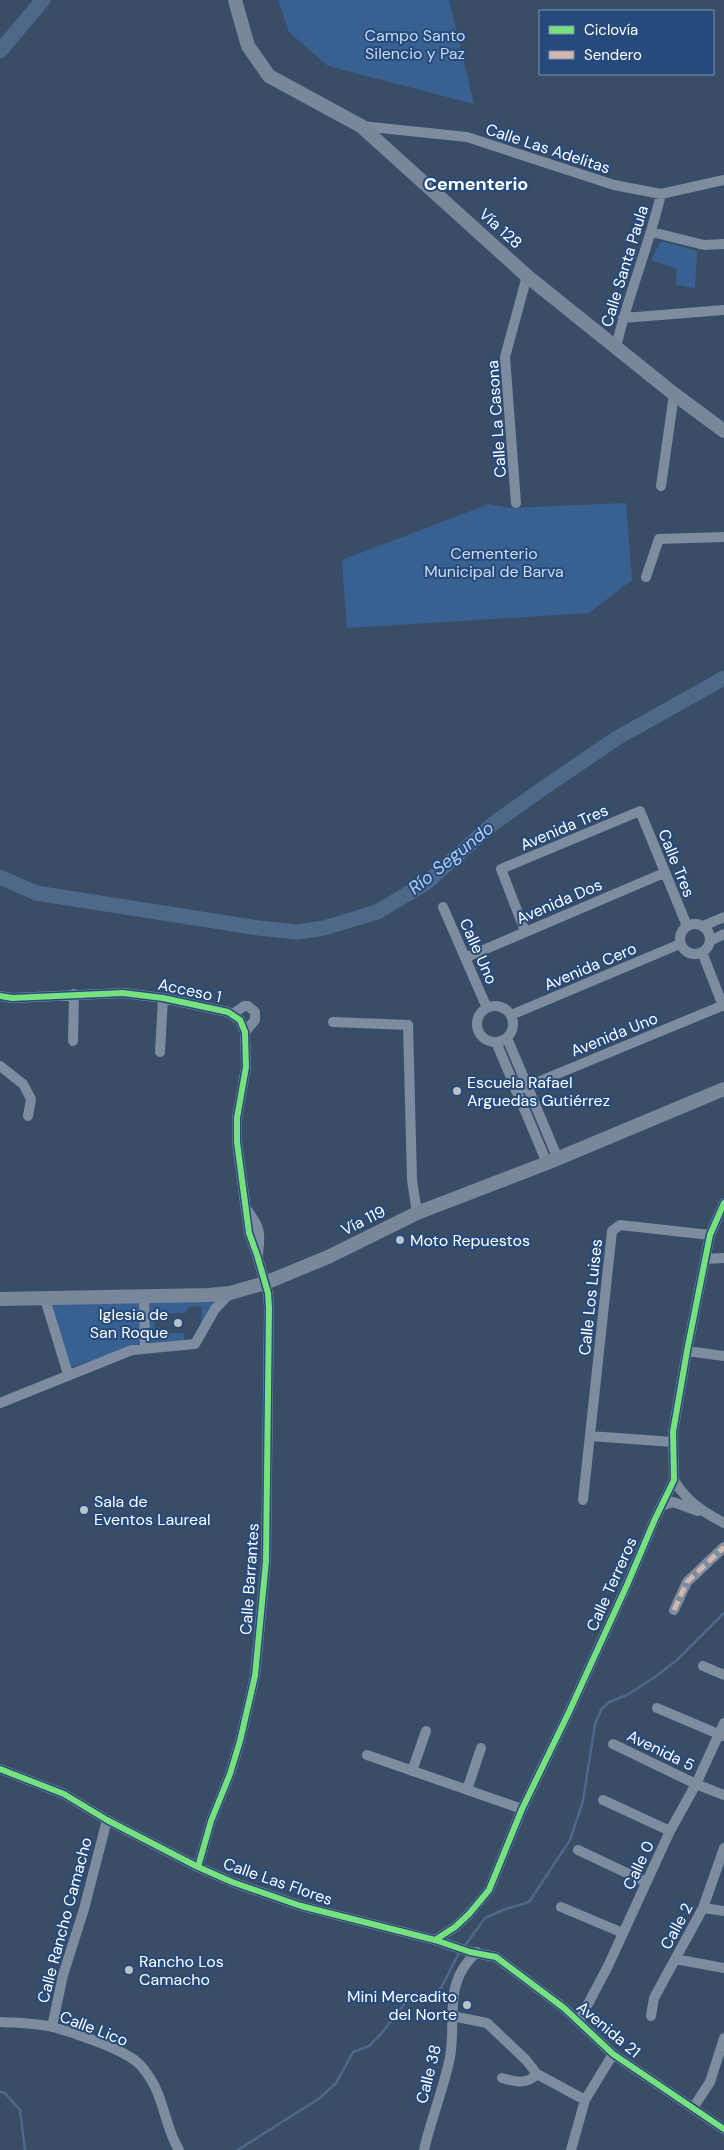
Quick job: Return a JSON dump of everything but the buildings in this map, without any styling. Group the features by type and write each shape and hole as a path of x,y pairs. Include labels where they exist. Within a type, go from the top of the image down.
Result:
{"main road":[{"name":"Vía 128","path":"235,0 248,46 269,76 361,126 527,276 674,394 724,431"},
{"name":"Vía 119","path":"0,1299 144,1297 230,1293 265,1284 328,1257 421,1212 552,1161 724,1089"}],"street":[{"name":"Calle Las Adelitas","path":"361,126 467,137 614,185 661,194 724,180"},
{"name":"Calle Santa Paula","path":"616,347 623,318 652,232 661,194"},
{"path":"652,232 704,245 724,244"},
{"name":"Calle La Casona","path":"516,503 505,357 527,276"},
{"path":"623,318 724,310"},
{"path":"661,486 674,394"},
{"path":"646,577 659,539 724,537"},
{"name":"Avenida Tres","path":"525,931 500,870 640,811"},
{"name":"Calle Tres","path":"640,811 687,926"},
{"name":"Avenida Dos","path":"467,957 664,873"},
{"name":"Calle Uno","path":"444,907 467,957 487,1008"},
{"path":"703,926 724,917"},
{"path":"710,941 709,933 703,926 695,924 687,926 680,934 680,944 687,952 692,954 702,952 710,941 724,934"},
{"name":"Avenida Cero","path":"511,1015 680,944"},
{"path":"702,952 723,1005"},
{"name":"Acceso 1","path":"0,996 12,998 123,993 163,998 233,1014 240,1020 245,1032"},
{"path":"73,1040 74,994"},
{"path":"160,1052 163,998"},
{"name":"Avenida Uno","path":"516,1091 723,1005"},
{"path":"233,1014 244,1006 248,1006 255,1012 255,1020 245,1032 246,1067 237,1118 237,1142 249,1233 265,1284"},
{"path":"493,1006 503,1008 511,1015 513,1027 507,1038 496,1042 485,1040 481,1036 477,1026 479,1015 487,1008 493,1006"},
{"path":"333,1022 408,1025 413,1170 417,1179 421,1212"},
{"path":"507,1038 528,1086 552,1161"},
{"path":"496,1042 516,1091 552,1161"},
{"path":"0,1066 23,1084 31,1099 28,1116"},
{"name":"Calle Terreros","path":"434,1940 455,1927 469,1914 489,1890 522,1809 601,1643 674,1480 673,1442 687,1351 710,1235 724,1203"},
{"name":"Calle Los Luises","path":"583,1500 612,1231 620,1225 710,1235"},
{"path":"705,1260 724,1258"},
{"name":"Calle Barrantes","path":"198,1867 211,1821 230,1774 240,1742 255,1676 260,1634 266,1561 268,1470 269,1308 265,1284"},
{"path":"0,1403 68,1374 132,1350 195,1344 215,1310 230,1293"},
{"path":"144,1297 145,1348"},
{"path":"45,1298 68,1374"},
{"path":"687,1351 724,1356"},
{"path":"590,1436 673,1442"},
{"path":"674,1480 680,1491 692,1504 724,1523"},
{"path":"661,1506 673,1502 707,1514"},
{"path":"674,1610 687,1582 724,1547"},
{"path":"704,1666 724,1675"},
{"path":"657,1708 721,1735"},
{"name":"Calle 0","path":"579,2021 623,1933 670,1831 721,1735 724,1723"},
{"path":"412,1771 426,1730"},
{"name":"Avenida 5","path":"612,1744 724,1796"},
{"path":"467,1790 481,1748"},
{"path":"368,1755 522,1809"},
{"name":"Calle Las Flores","path":"0,1770 64,1794 107,1820 198,1867 232,1882 301,1906 474,1952"},
{"path":"603,1800 670,1831"},
{"name":"Calle Rancho Camacho","path":"52,2027 63,1975 84,1908 107,1820"},
{"path":"578,1850 646,1882"},
{"name":"Calle 2","path":"651,2016 654,1998 703,1908 723,1852"},
{"path":"561,1907 623,1933"},
{"path":"703,1908 724,1911"},
{"path":"455,1927 456,1946"},
{"name":"Avenida 21","path":"474,1952 487,1954 500,1960 579,2021 613,2054 724,2129"},
{"name":"Calle 38","path":"424,2150 450,2055 454,1991 460,1974 474,1952"},
{"path":"674,1959 724,1968"},
{"path":"452,2016 488,2023 537,2074 585,2100"},
{"name":"Calle Lico","path":"0,2022 52,2027 102,2044 136,2061 146,2071 165,2110 172,2139 180,2150"},
{"path":"693,2108 710,2082 724,2038"},
{"path":"571,2150 585,2100 613,2054"},
{"path":"502,2078 522,2083 532,2079 537,2074"}],"green space":[{"name":"Campo Santo Silencio y Paz","path":"278,0 449,0 474,104 328,66 289,32"},
{"path":"661,241 697,251 695,288 676,285 677,269 651,260"},
{"name":"Cementerio Municipal de Barva","path":"626,503 632,580 589,613 347,628 342,560 489,504 509,508"},
{"path":"216,1300 200,1337 195,1343 148,1345 149,1301","holes":["194,1306 202,1307 200,1333 195,1333 193,1340 184,1341 184,1333 155,1333 154,1313 186,1313 187,1308"]},
{"path":"141,1303 142,1343 70,1368 52,1304"}],"waterway":[{"path":"0,51 43,0"},
{"name":"Río Segundo","path":"0,877 36,893 258,928 298,932 324,928 377,912 426,883 494,823 542,789 617,738 724,678"},
{"path":"464,1947 485,1918 529,1902 570,1840 583,1801 595,1724 601,1710 609,1702 627,1695 677,1660 724,1613"},
{"path":"238,2150 320,2098 336,2083 353,2052 369,2046 406,2002 441,1988 460,1951"},
{"path":"0,2092 4,2092 20,2110 25,2150"}],"marked path":[{"path":"674,1610 687,1582 724,1547"}],"cycle path":[{"path":"0,996 12,998 123,993 163,998 228,1012 240,1020 245,1032 246,1067 237,1118 237,1142 249,1233 268,1293 269,1308 266,1561 255,1676 240,1741 230,1774 211,1821 198,1867"},
{"path":"435,1940 455,1927 469,1914 489,1890 522,1809 569,1712 674,1480 673,1432 687,1351 710,1235 724,1203"},
{"path":"0,1769 64,1794 107,1820 198,1867 232,1882 301,1906 435,1940 470,1952 496,1957 564,2008 613,2054 724,2129"}],"place":[{"name":"Escuela Rafael Arguedas Gutiérrez","path":"457,1091"},
{"name":"Moto Repuestos","path":"400,1240"},
{"name":"Iglesia de San Roque","path":"178,1323"},
{"name":"Sala de Eventos Laureal","path":"84,1510"},
{"name":"Rancho Los Camacho","path":"129,1970"},
{"name":"Mini Mercadito del Norte","path":"467,2005"}],"district":[{"name":"Cementerio","path":"476,184"}]}
